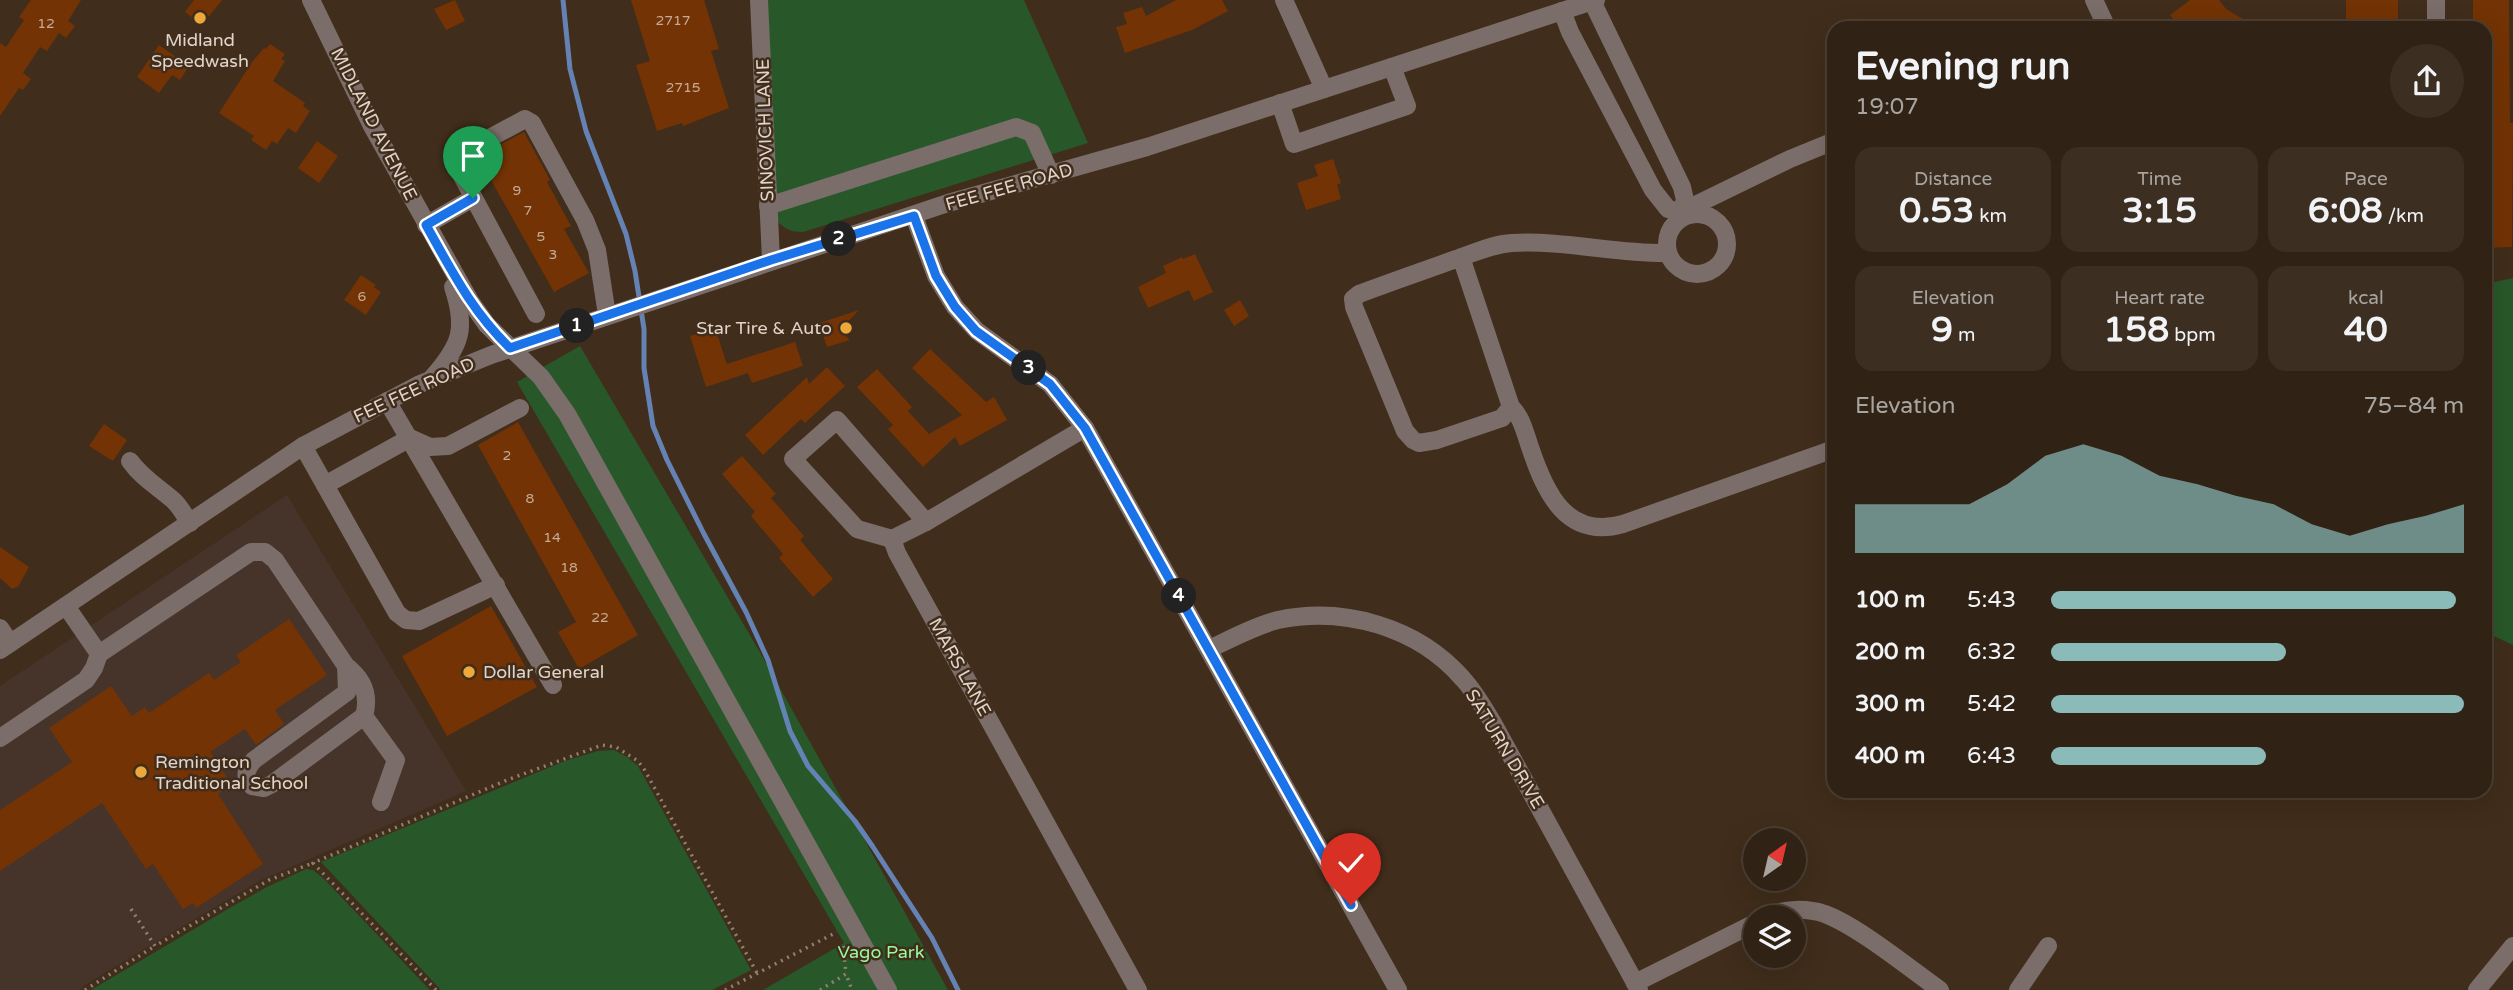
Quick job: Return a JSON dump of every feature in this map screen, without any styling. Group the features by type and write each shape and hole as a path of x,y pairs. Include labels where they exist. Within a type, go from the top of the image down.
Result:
{"street":[{"name":"MIDLAND AVENUE","path":"312,0 372,126 445,260 487,325 541,377 568,414 888,990"},
{"name":"SINOVICH LANE","path":"759,0 771,260"},
{"path":"1284,0 1324,89"},
{"path":"2094,0 2103,21"},
{"path":"2436,0 2436,21"},
{"path":"1562,11 1570,32 1653,190 1668,209 1682,215 1702,214 1719,224 1727,241 1727,251 1717,268 1708,273 1698,275 1679,269 1668,253 1669,233 1682,215 1685,200 1682,187 1594,1"},
{"name":"FEE FEE ROAD","path":"3,641 66,606 303,446 429,380 510,348 771,260 948,203 1147,147 1594,1"},
{"path":"1280,103 1294,144 1407,106 1392,67"},
{"path":"536,314 455,163 460,154 525,119 532,123 585,219 597,250 610,314"},
{"path":"768,206 1016,127 1032,133 1051,175"},
{"path":"1682,215 1790,159 1827,144"},
{"path":"426,225 473,198"},
{"path":"914,216 936,276 955,307 976,331 1050,384 1085,428 1398,990"},
{"path":"1511,407 1502,418 1437,440 1419,443 1413,440 1405,432 1353,299 1359,294 1490,247 1553,242 1639,254 1668,253"},
{"path":"1461,257 1511,407 1521,420 1550,495 1563,511 1591,527 1623,524 1827,451"},
{"path":"429,380 453,351 461,333 461,315 445,260"},
{"path":"387,401 553,685"},
{"path":"410,438 430,447 448,446 520,408"},
{"path":"926,522 837,421 793,459 857,529 892,539 926,522 1085,428"},
{"path":"325,485 410,438"},
{"path":"303,446 397,613 406,620 419,621 496,584"},
{"path":"130,461 151,485 175,502 190,523"},
{"name":"MARS LANE","path":"892,539 897,553 1138,990"},
{"path":"0,738 86,680 99,654 251,552 265,552 275,560 346,666 354,672 364,687 367,706 363,716 264,788 257,789 248,783 246,773 254,760 347,692 346,666"},
{"path":"66,606 99,654"},
{"name":"SATURN DRIVE","path":"1209,649 1276,621 1338,615 1385,626 1408,637 1446,663 1475,694 1493,723 1637,987"},
{"path":"363,716 396,760 381,802"},
{"path":"1806,911 1824,914 1863,936 1940,990"},
{"path":"1637,987 1743,930"},
{"path":"2018,990 2048,946"},
{"path":"2477,990 2513,947"}],"path":[{"path":"85,990 269,880 543,766 602,746 616,747 629,754 644,769 757,973"},
{"path":"313,863 436,990"},
{"path":"131,909 155,946"},
{"path":"725,990 842,929"},
{"path":"820,990 846,974 852,990"}],"shaded area":[{"path":"287,495 466,791 261,880 80,990 0,990 0,686"}],"green space":[{"path":"764,0 1024,0 1088,143 803,232 788,230 777,221"},
{"path":"2513,278 2513,645 2492,635 2492,282"},
{"name":"Vago Park","path":"580,346 761,654 948,990 763,990 844,943 517,382"},
{"path":"614,750 638,766 751,970 712,990 441,990 321,862 565,761 598,751"},
{"path":"306,869 313,870 324,879 430,990 91,990 233,906"}],"building":[{"path":"31,0 81,0 68,21 75,26 66,38 59,33 47,51 40,47 23,73 31,79 23,90 19,88 0,116 0,43 6,47 24,20 19,17"},
{"name":"Midland Speedwash","path":"194,0 222,0 202,25 185,12"},
{"path":"455,0 465,21 446,30 434,9"},
{"path":"631,0 704,0 719,49 711,51 729,108 683,126 682,123 657,131 636,65 650,61"},
{"path":"1176,0 1222,0 1228,11 1192,30 1125,53 1116,27 1127,24 1123,13 1142,7 1146,16"},
{"path":"2190,0 2219,0 2226,9 2246,21 2175,21 2170,15"},
{"path":"2346,0 2398,0 2398,21 2346,21"},
{"path":"2473,0 2509,0 2510,123 2513,123 2512,247 2492,248 2492,21 2473,21"},
{"path":"270,44 285,54 281,59 285,61 273,81 305,103 303,106 310,111 296,133 288,128 277,144 272,141 266,150 251,140 254,136 219,113 252,62"},
{"path":"159,45 189,66 180,80 172,75 159,93 137,77"},
{"path":"524,132 571,226 564,229 589,273 554,292 478,157"},
{"path":"317,141 338,156 319,183 298,168"},
{"path":"1333,159 1341,183 1337,185 1341,199 1306,210 1297,183 1318,176 1314,165"},
{"path":"1195,254 1213,292 1194,301 1189,290 1148,308 1138,287 1166,273 1163,266"},
{"path":"361,275 381,292 366,315 344,300"},
{"path":"1240,300 1249,316 1234,326 1224,310"},
{"path":"859,310 840,330 850,340 827,347 819,323"},
{"path":"715,328 727,364 795,342 803,366 752,383 748,373 706,387 690,336"},
{"path":"930,349 986,402 994,397 1007,420 960,446 955,437 923,467 888,429 893,425 857,387 877,369 912,407 908,411 929,434 962,415 912,368"},
{"path":"827,367 845,386 805,423 801,419 763,455 745,435 807,377 809,384"},
{"path":"518,422 638,635 579,669 558,632 576,622 478,445"},
{"path":"104,424 127,440 113,461 89,446"},
{"path":"742,456 776,494 771,498 804,536 800,540 833,579 813,597 779,558 783,554 751,516 755,512 722,474"},
{"path":"0,547 29,567 18,587 12,589 0,578"},
{"name":"Dollar General","path":"491,606 537,687 447,736 402,656"},
{"name":"Remington Traditional School","path":"289,619 327,675 275,710 284,724 256,745 245,729 210,752 232,785 218,794 263,864 196,908 193,903 183,909 153,864 146,869 102,803 0,871 0,810 72,762 49,728 111,686 132,716 145,707 149,713 209,673 214,680 241,662 236,655"}],"waterway":[{"path":"563,0 570,69 586,131 626,234 635,271 644,329 644,368 653,426 667,460 768,660 790,731 808,766 855,821 873,847 932,938 958,990"}],"place":[{"name":"Midland Speedwash","path":"200,18"},
{"name":"Star Tire & Auto","path":"846,328"},
{"name":"Dollar General","path":"469,672"},
{"name":"Remington Traditional School","path":"141,772"}],"route":[{"path":"473,198 426,225 470,301 487,325 510,348 771,260 914,216 936,276 955,307 976,331 1050,384 1085,428 1351,905"}]}
